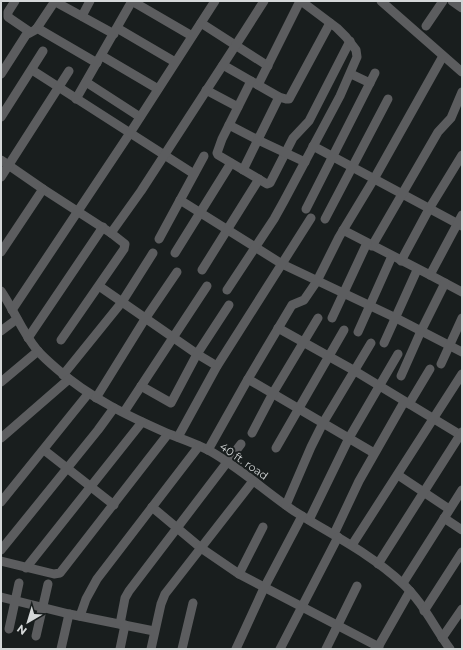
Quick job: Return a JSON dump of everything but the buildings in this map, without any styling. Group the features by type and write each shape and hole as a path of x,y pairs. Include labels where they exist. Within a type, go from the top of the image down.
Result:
{"street":[{"path":"15,1 8,12 9,19 99,59 158,89"},
{"path":"1,74 54,1 175,62"},
{"path":"82,16 90,1"},
{"path":"76,99 132,1 192,36"},
{"path":"12,310 216,1"},
{"path":"111,233 236,46 264,1"},
{"path":"227,290 274,219 351,74 357,54 350,41 330,23 301,1 268,66 254,83 238,107 229,125 217,153 267,184 270,183 296,134 307,124 350,41"},
{"path":"381,1 462,72"},
{"path":"426,26 443,1"},
{"path":"452,1 462,8"},
{"path":"201,23 268,66"},
{"path":"223,65 279,97 289,99 330,23"},
{"path":"1,117 44,51"},
{"path":"208,450 292,305 304,300 317,281 343,230 374,179 443,56"},
{"path":"32,70 194,174"},
{"path":"1,177 69,71"},
{"path":"306,209 375,73"},
{"path":"351,74 370,83"},
{"path":"86,82 140,117"},
{"path":"327,88 340,96"},
{"path":"206,90 238,107"},
{"path":"332,318 343,293 370,245 438,132 450,118 462,92"},
{"path":"243,170 279,97"},
{"path":"325,219 388,99"},
{"path":"229,125 305,162"},
{"path":"313,146 429,209 460,221 430,275"},
{"path":"401,261 429,209 462,155"},
{"path":"159,239 204,156"},
{"path":"1,160 103,227 121,240 125,246 61,340"},
{"path":"175,253 231,163"},
{"path":"202,270 259,179"},
{"path":"1,252 43,189"},
{"path":"180,200 282,264 370,305 462,352"},
{"path":"178,438 217,366 311,218"},
{"path":"28,338 103,227"},
{"path":"343,230 418,270 461,290"},
{"path":"1,438 66,377 122,302 153,253"},
{"path":"358,332 392,256"},
{"path":"384,342 418,270"},
{"path":"1,502 4,490 44,450 92,396 178,272"},
{"path":"401,376 445,283"},
{"path":"99,286 145,319 217,366"},
{"path":"124,412 207,286"},
{"name":"40 ft. road","path":"1,291 28,338 38,351 66,377 92,396 114,408 168,434 208,450 228,462 286,505 352,545 402,583 410,591 450,649"},
{"path":"141,386 171,403 197,354 229,305"},
{"path":"252,433 318,318"},
{"path":"441,364 462,318"},
{"path":"1,331 17,319"},
{"path":"278,328 329,356 461,434 378,564"},
{"path":"276,448 344,330"},
{"path":"286,505 323,423 355,372 371,343"},
{"path":"1,382 38,351"},
{"path":"236,649 264,588 306,518 349,438 398,354"},
{"path":"280,649 336,536 359,481 374,453 430,369"},
{"path":"352,545 462,374"},
{"path":"248,379 374,453"},
{"path":"1,550 114,408"},
{"path":"26,568 142,422"},
{"path":"1,561 54,574 60,573 168,434"},
{"path":"120,649 125,598 128,591 242,444"},
{"path":"80,616 86,600 97,579 199,446"},
{"path":"44,450 114,505"},
{"path":"398,475 450,509"},
{"path":"153,648 154,632 165,594 253,481"},
{"path":"402,583 462,490"},
{"path":"152,507 201,548 239,574 338,625 378,648 410,591"},
{"path":"444,518 462,530"},
{"path":"239,574 263,527"},
{"path":"424,611 462,552"},
{"path":"9,629 19,583"},
{"path":"36,636 48,584"},
{"path":"326,649 357,586"},
{"path":"1,597 69,614 123,624 154,632"},
{"path":"182,649 193,603"},
{"path":"442,638 462,609"},
{"path":"61,649 69,614"}]}
